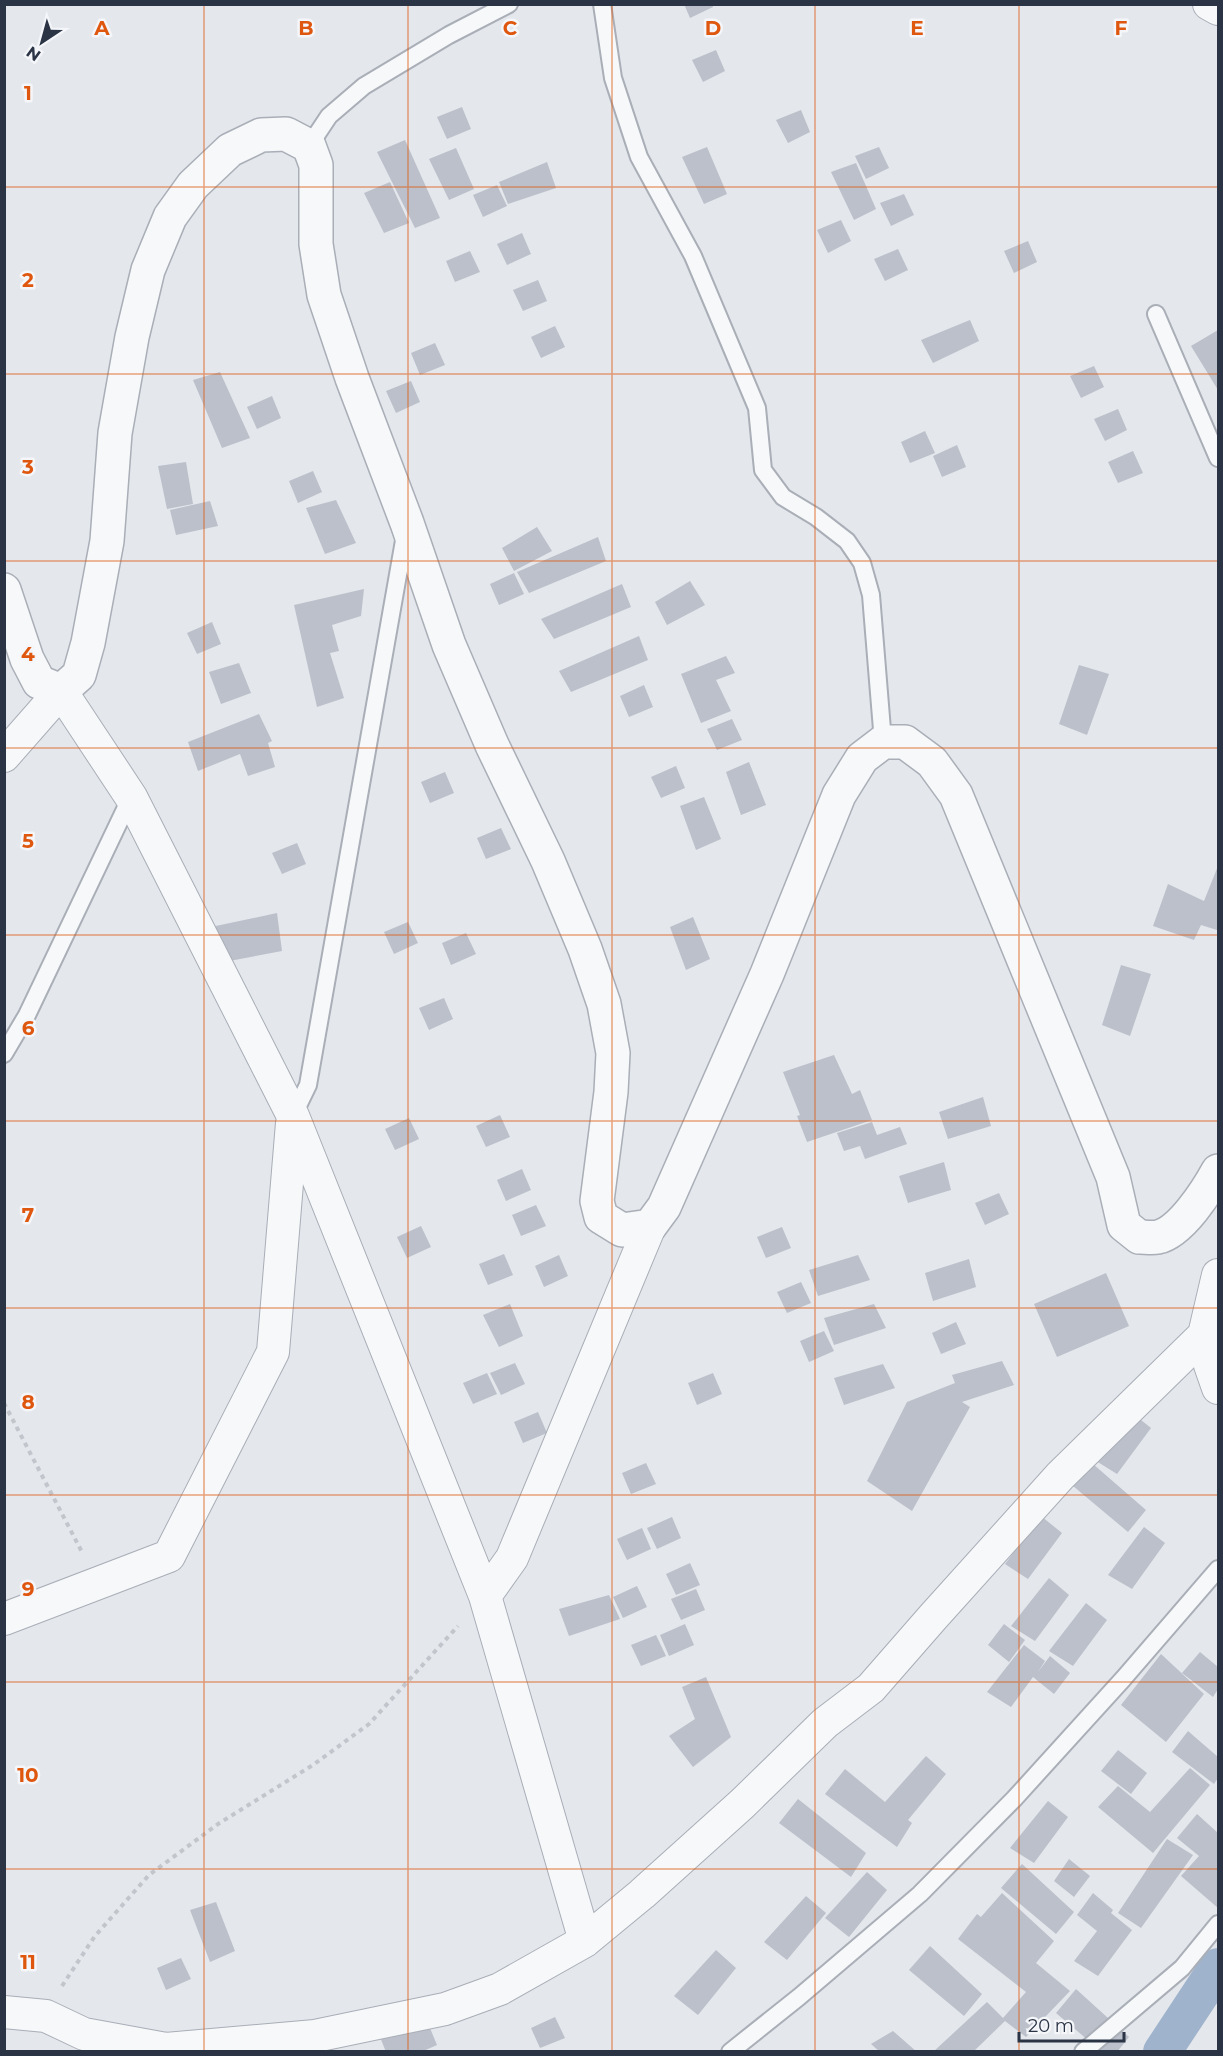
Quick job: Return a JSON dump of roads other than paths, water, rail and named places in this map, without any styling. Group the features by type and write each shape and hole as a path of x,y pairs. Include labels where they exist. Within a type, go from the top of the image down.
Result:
{"street":[{"path":"1209,4 1218,9"},
{"path":"4,756 61,691 79,675 88,643 107,541 115,433 132,337 148,270 170,217 193,185 230,150 261,135 286,134 309,146 316,165 316,244 324,295 449,645 492,745 548,861 585,949 604,1004 613,1053 611,1092 597,1201 601,1217 622,1230 650,1227"},
{"path":"4,590 27,658 39,682 61,691 130,797 293,1116 485,1596 585,1941"},
{"path":"485,1596 512,1558 650,1227 664,1207 767,974 839,795 862,758 883,742 905,742 932,762 956,795 1113,1177 1124,1225 1138,1238 1160,1237 1181,1223 1205,1194 1218,1172"},
{"path":"4,1619 169,1556 273,1352 293,1116"},
{"path":"1218,1275 1204,1335 1210,1365 1218,1388"},
{"path":"4,2012 46,2016 84,2034 166,2049 315,2036 445,2010 500,1989 585,1941 642,1894 742,1804 825,1723 871,1688 1060,1476 1204,1335"}],"lane":[{"path":"309,146 328,116 364,86 449,35 509,4"},
{"path":"602,4 613,78 639,157 693,256 756,408 764,470 783,497 816,517 847,541 862,563 871,596 883,742"},
{"path":"1156,314 1218,458"},
{"path":"293,1116 308,1085 407,523"},
{"path":"4,1054 27,1015 130,797"},
{"path":"730,2052 799,1997 920,1894 1014,1799 1123,1679 1218,1569"},
{"path":"1083,2052 1182,1968 1218,1924"}],"waterway":[{"path":"1162,2052 1218,1967"}]}
